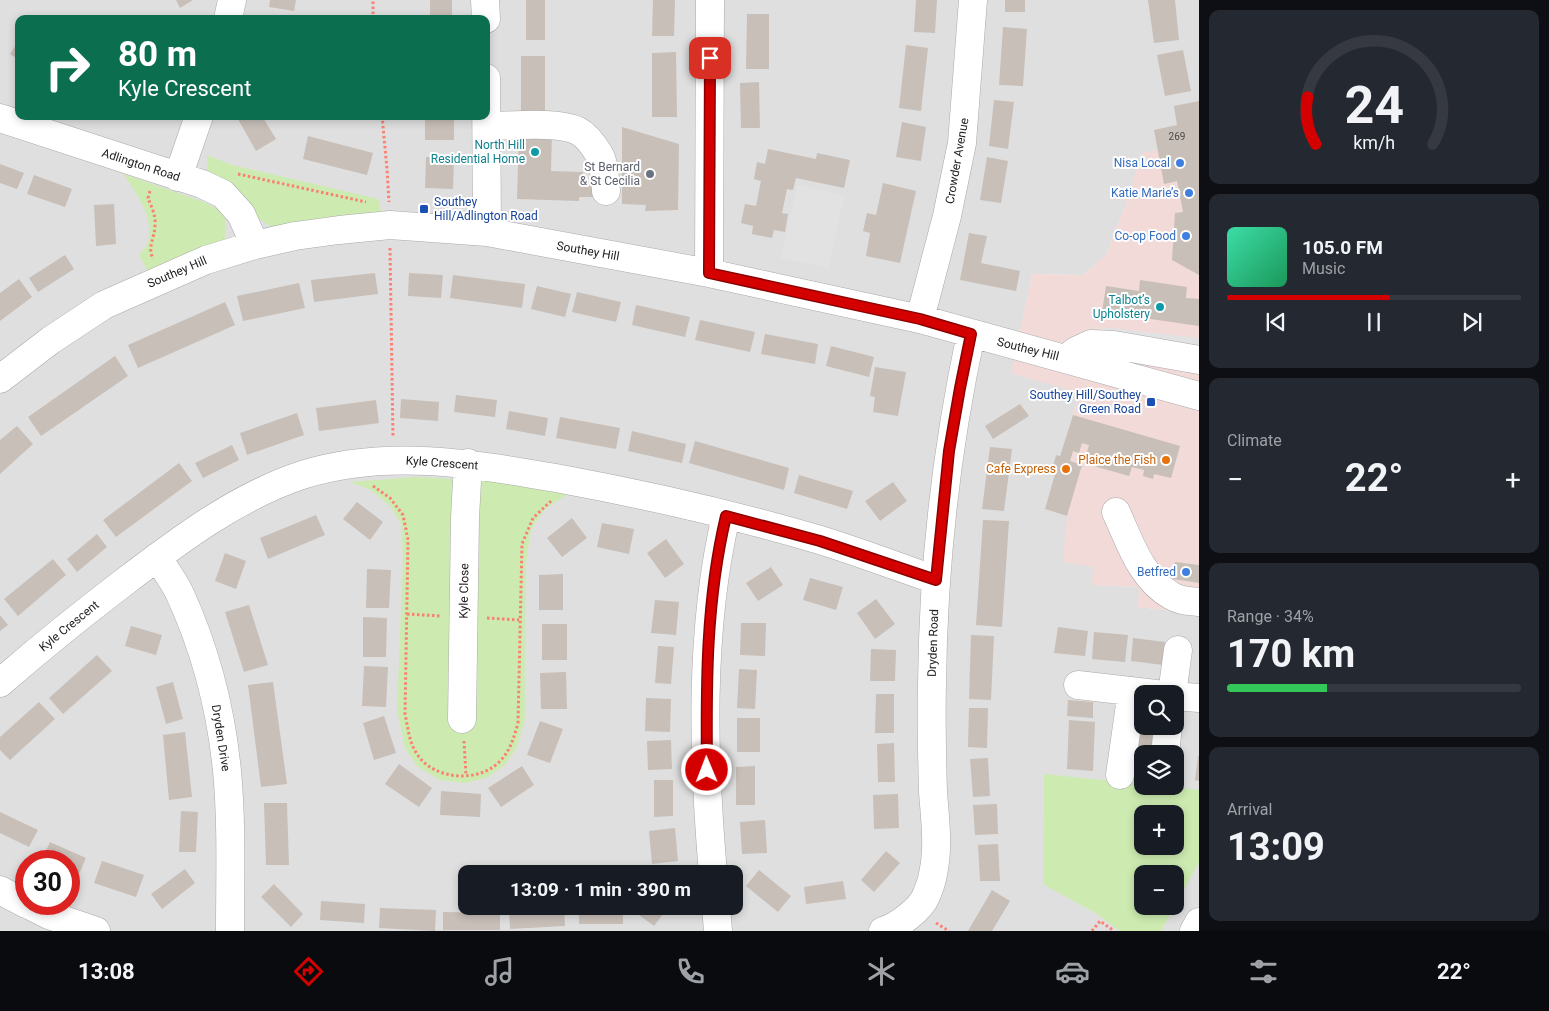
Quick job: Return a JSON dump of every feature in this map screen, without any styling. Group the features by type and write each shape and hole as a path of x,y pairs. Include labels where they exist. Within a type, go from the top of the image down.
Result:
{"street":[{"path":"229,15 232,0"},
{"path":"486,0 486,15"},
{"path":"709,273 710,0"},
{"name":"Crowder Avenue","path":"920,319 947,216 962,143 973,0"},
{"name":"Adlington Road","path":"0,118 202,184 223,194 241,214 255,245"},
{"path":"168,174 197,120"},
{"path":"487,120 487,232"},
{"path":"487,126 551,126 580,132 599,155 604,170 606,191"},
{"name":"Southey Hill","path":"0,380 51,340 104,305 160,278 206,260 255,245 339,230 385,215 709,273 920,319 1199,396"},
{"name":"Dryden Road","path":"883,931 903,920 926,898 937,854 931,737 932,646 936,580 949,451 971,334"},
{"path":"1066,358 1091,344 1114,345 1199,360"},
{"name":"Kyle Crescent","path":"0,683 41,648 157,557 231,507 302,475 338,467 394,460 434,460 468,463 635,492 820,541 936,580"},
{"name":"Kyle Close","path":"462,719 465,518 468,463"},
{"path":"1116,512 1145,572 1160,588 1174,597 1199,602"},
{"path":"712,865 707,770 708,636 717,554 726,516"},
{"name":"Dryden Drive","path":"157,557 178,590 199,639 215,698 227,771 230,829 230,931"},
{"path":"1175,685 1178,650"},
{"path":"1078,685 1134,691"},
{"path":"1184,696 1199,698"},
{"path":"1120,775 1134,727"},
{"path":"0,890 15,898"},
{"path":"49,915 96,931"},
{"path":"717,915 718,931"},
{"path":"1194,931 1199,922"}],"path":[{"path":"373,0 373,15"},
{"path":"382,120 388,169 389,206 385,215 394,460"},
{"path":"232,172 373,203"},
{"path":"160,278 150,251 155,224 153,210 148,198 168,174"},
{"path":"462,719 466,775"},
{"path":"1092,931 1100,921 1114,931"}],"shaded area":[{"path":"0,0 1199,0 1199,141 1124,209 1106,255 1083,275 1032,274 1012,372 1080,393 1060,456 1056,455 1051,472 1055,474 1045,509 1067,516 1094,567 1092,585 1140,587 1138,607 1199,614 1199,931 0,931"},
{"path":"1199,141 1199,614 1138,607 1139,587 1091,585 1094,567 1063,562 1067,516 1045,509 1055,474 1051,473 1056,455 1061,456 1080,393 1011,373 1032,274 1083,275 1106,255 1124,209 1142,153"},
{"path":"797,185 844,195 829,268 781,258"},
{"path":"1101,327 1199,338 1199,374 1098,347"}],"green space":[{"path":"207,155 232,165 378,199 382,215 273,228 255,216 208,172"},
{"path":"124,174 206,203 226,214 225,239 148,272 139,255 147,244 149,224 147,215"},
{"path":"416,477 491,481 571,492 545,509 531,529 526,563 525,719 517,747 505,765 486,778 465,783 440,780 418,767 405,748 397,710 403,559 401,524 391,507 371,490 350,482"},
{"path":"1044,774 1134,783 1134,795 1184,795 1184,788 1199,790 1199,862 1184,890 1184,865 1134,865 1134,915 1170,915 1161,931 1120,931 1097,914 1043,884"}],"building":[{"path":"176,0 193,0 180,8"},
{"path":"270,0 296,0 294,11 269,7"},
{"path":"430,0 452,0 452,15 430,15"},
{"path":"526,0 545,0 545,40 526,40"},
{"path":"653,0 675,0 674,36 652,36"},
{"path":"916,0 937,0 935,33 914,32"},
{"path":"1005,0 1025,0 1025,12 1005,12"},
{"path":"1148,0 1175,0 1179,40 1154,43"},
{"path":"747,14 769,14 769,69 746,69"},
{"path":"1003,27 1027,29 1023,86 999,85"},
{"path":"906,45 928,48 921,111 899,108"},
{"path":"15,46 15,57 10,54"},
{"path":"1183,50 1191,91 1165,96 1157,55"},
{"path":"676,52 677,117 652,117 652,53"},
{"path":"521,56 545,56 545,114 521,114"},
{"path":"759,82 760,128 741,128 740,83"},
{"path":"994,100 1014,102 1008,149 989,146"},
{"path":"1199,101 1199,275 1172,260 1175,213 1183,212 1177,181 1164,184 1154,130 1177,125 1174,106"},
{"path":"239,120 264,120 276,139 256,151"},
{"path":"425,120 454,120 454,140 425,140"},
{"path":"902,122 926,127 921,161 896,157"},
{"name":"St Bernard & St Cecilia","path":"622,127 679,144 678,210 645,211 646,205 622,204"},
{"name":"North Hill Residential Home","path":"519,131 552,132 551,171 583,172 583,179 594,180 594,197 579,197 579,201 517,199"},
{"path":"308,136 373,153 367,175 303,159"},
{"path":"768,149 816,159 817,153 850,160 844,188 796,178 793,190 787,189 782,213 788,214 785,232 774,230 772,238 752,234 753,226 741,223 745,204 756,206 761,181 754,179 757,162 765,164"},
{"path":"426,157 454,158 453,189 425,188"},
{"path":"987,157 1008,161 1001,203 980,200"},
{"path":"0,164 24,173 17,189 0,183"},
{"path":"34,175 72,189 65,207 27,194"},
{"path":"883,183 916,191 900,263 866,256 870,233 863,231 867,213 876,215"},
{"path":"114,204 116,244 96,246 94,205"},
{"path":"969,233 987,236 981,263 1020,271 1016,291 960,280"},
{"path":"65,255 74,269 38,292 29,278"},
{"path":"375,273 378,294 314,302 311,280"},
{"path":"409,273 443,275 441,298 408,296"},
{"path":"453,275 525,284 522,308 450,298"},
{"path":"19,279 32,297 0,321 0,293"},
{"path":"1140,280 1187,287 1186,298 1199,299 1199,326 1102,312 1106,286 1139,291"},
{"path":"299,283 305,308 243,321 237,296"},
{"path":"537,286 571,294 565,317 531,309"},
{"path":"577,292 621,302 616,322 572,312"},
{"path":"225,302 235,325 138,368 128,345"},
{"path":"636,305 690,317 685,337 632,325"},
{"path":"700,320 755,332 750,352 695,340"},
{"path":"765,334 818,344 815,364 761,354"},
{"path":"831,346 874,357 869,377 826,366"},
{"path":"115,356 128,376 41,436 28,417"},
{"path":"875,367 906,372 898,416 873,412 875,397 870,396"},
{"path":"456,395 497,400 495,417 454,412"},
{"path":"401,399 439,402 438,421 400,418"},
{"path":"376,400 379,423 319,431 316,408"},
{"path":"1020,404 1029,416 993,439 985,426"},
{"path":"509,411 548,418 545,436 506,429"},
{"path":"297,413 304,435 247,455 240,433"},
{"path":"1073,415 1180,446 1171,478 1154,474 1153,479 1143,476 1144,470 1132,467 1129,476 1094,466 1095,462 1085,459 1089,445 1082,443 1079,453 1073,451 1070,461 1082,465 1067,516 1045,509 1055,474 1051,473 1056,455 1060,456"},
{"path":"560,417 620,428 616,449 556,438"},
{"path":"17,426 33,444 0,474 0,440"},
{"path":"632,431 686,444 682,463 628,451"},
{"path":"695,441 789,468 784,490 689,463"},
{"path":"232,445 239,460 203,478 195,463"},
{"path":"990,447 1012,449 1004,511 982,509"},
{"path":"179,463 192,481 116,537 103,520"},
{"path":"799,475 853,491 847,509 794,493"},
{"path":"893,482 907,501 880,521 865,501"},
{"path":"357,502 383,522 370,540 343,519"},
{"path":"316,515 325,535 268,559 260,538"},
{"path":"572,518 587,538 562,557 547,538"},
{"path":"983,520 1009,521 1002,627 976,625"},
{"path":"602,523 634,529 629,554 597,547"},
{"path":"97,534 107,547 77,572 67,559"},
{"path":"666,539 684,564 665,578 647,553"},
{"path":"225,553 246,561 236,589 215,581"},
{"path":"53,559 66,575 18,616 4,599"},
{"name":"Betfred","path":"1175,562 1199,565 1199,583 1173,579"},
{"path":"771,567 783,585 758,601 746,583"},
{"path":"367,569 391,570 389,608 366,608"},
{"path":"563,574 563,610 539,610 539,575"},
{"path":"810,578 843,587 836,610 803,600"},
{"path":"876,599 895,624 875,639 857,613"},
{"path":"655,600 679,602 676,635 651,633"},
{"path":"249,605 268,665 244,672 225,612"},
{"path":"0,615 8,625 0,631"},
{"path":"363,617 387,618 386,657 363,657"},
{"path":"741,623 766,623 765,656 740,655"},
{"path":"542,624 567,624 567,660 542,660"},
{"path":"131,626 162,635 156,655 125,646"},
{"path":"1058,627 1088,631 1085,656 1054,653"},
{"path":"1094,632 1128,635 1125,662 1092,659"},
{"path":"971,635 994,636 991,700 969,699"},
{"path":"1133,638 1165,642 1163,665 1131,661"},
{"path":"658,646 674,647 671,684 655,683"},
{"path":"871,649 896,650 895,681 870,681"},
{"path":"97,655 112,671 63,714 49,698"},
{"path":"364,666 388,667 386,707 362,706"},
{"path":"739,669 757,670 755,709 737,708"},
{"path":"566,672 567,709 541,709 540,673"},
{"path":"173,682 183,719 166,724 156,687"},
{"path":"273,682 287,784 261,787 248,685"},
{"path":"876,694 894,694 894,733 875,733"},
{"path":"646,698 671,699 670,732 645,731"},
{"path":"1068,700 1093,702 1093,718 1067,716"},
{"path":"39,702 55,719 10,760 0,750 0,737"},
{"path":"969,708 988,708 987,748 968,747"},
{"path":"384,716 396,753 374,760 363,723"},
{"path":"737,718 760,718 760,752 737,752"},
{"path":"1069,720 1095,722 1093,771 1067,769"},
{"path":"540,721 563,729 550,763 527,755"},
{"path":"185,732 192,797 169,800 163,735"},
{"path":"1139,735 1156,735 1155,745 1137,745"},
{"path":"671,740 672,769 648,770 647,741"},
{"path":"894,743 895,782 878,782 877,744"},
{"path":"1199,756 1199,781 1195,780"},
{"path":"988,758 990,796 973,797 970,759"},
{"path":"399,764 432,788 419,807 385,784"},
{"path":"522,766 534,785 501,807 488,788"},
{"path":"755,766 755,805 736,805 736,767"},
{"path":"654,780 673,780 673,816 654,817"},
{"path":"441,791 481,794 480,817 440,815"},
{"path":"898,794 899,828 874,829 873,795"},
{"path":"264,803 287,803 289,865 266,865"},
{"path":"997,804 998,834 975,835 973,805"},
{"path":"181,811 198,812 196,852 179,852"},
{"path":"0,812 38,830 29,847 0,833"},
{"path":"765,820 767,853 742,854 740,822"},
{"path":"675,828 678,861 652,864 649,831"},
{"path":"50,842 68,850 46,850"},
{"path":"998,844 1000,881 980,881 978,845"},
{"path":"886,851 900,863 874,892 861,880"},
{"path":"80,855 86,858 80,872"},
{"path":"102,861 144,875 136,897 94,883"},
{"path":"185,869 195,883 162,909 151,894"},
{"path":"759,870 791,896 778,912 746,886"},
{"path":"843,881 846,899 806,904 804,887"},
{"path":"274,884 303,914 291,927 261,897"},
{"path":"992,890 1010,901 992,931 968,931"},
{"path":"321,901 365,904 364,923 320,920"},
{"path":"380,908 436,910 435,931 379,928"},
{"path":"443,912 458,912 458,915 500,915 500,930 443,930"},
{"path":"509,915 564,915 565,926 510,929"},
{"path":"579,915 623,915 623,924 579,924"},
{"path":"639,915 662,915 654,926"}],"place":[{"name":"North Hill Residential Home","path":"535,152"},
{"name":"Nisa Local","path":"1180,163"},
{"name":"St Bernard & St Cecilia","path":"650,174"},
{"name":"Katie Marie’s","path":"1189,193"},
{"name":"Southey Hill/Adlington Road","path":"424,209"},
{"name":"Co-op Food","path":"1186,236"},
{"name":"Talbot’s Upholstery","path":"1160,307"},
{"name":"Southey Hill/Southey Green Road","path":"1151,402"},
{"name":"Plaice the Fish","path":"1166,460"},
{"name":"Cafe Express","path":"1066,469"},
{"name":"Betfred","path":"1186,572"}],"route":[{"path":"707,770 708,636 717,554 726,516 820,541 936,580 949,451 971,334 920,319 709,273 710,58"}]}
